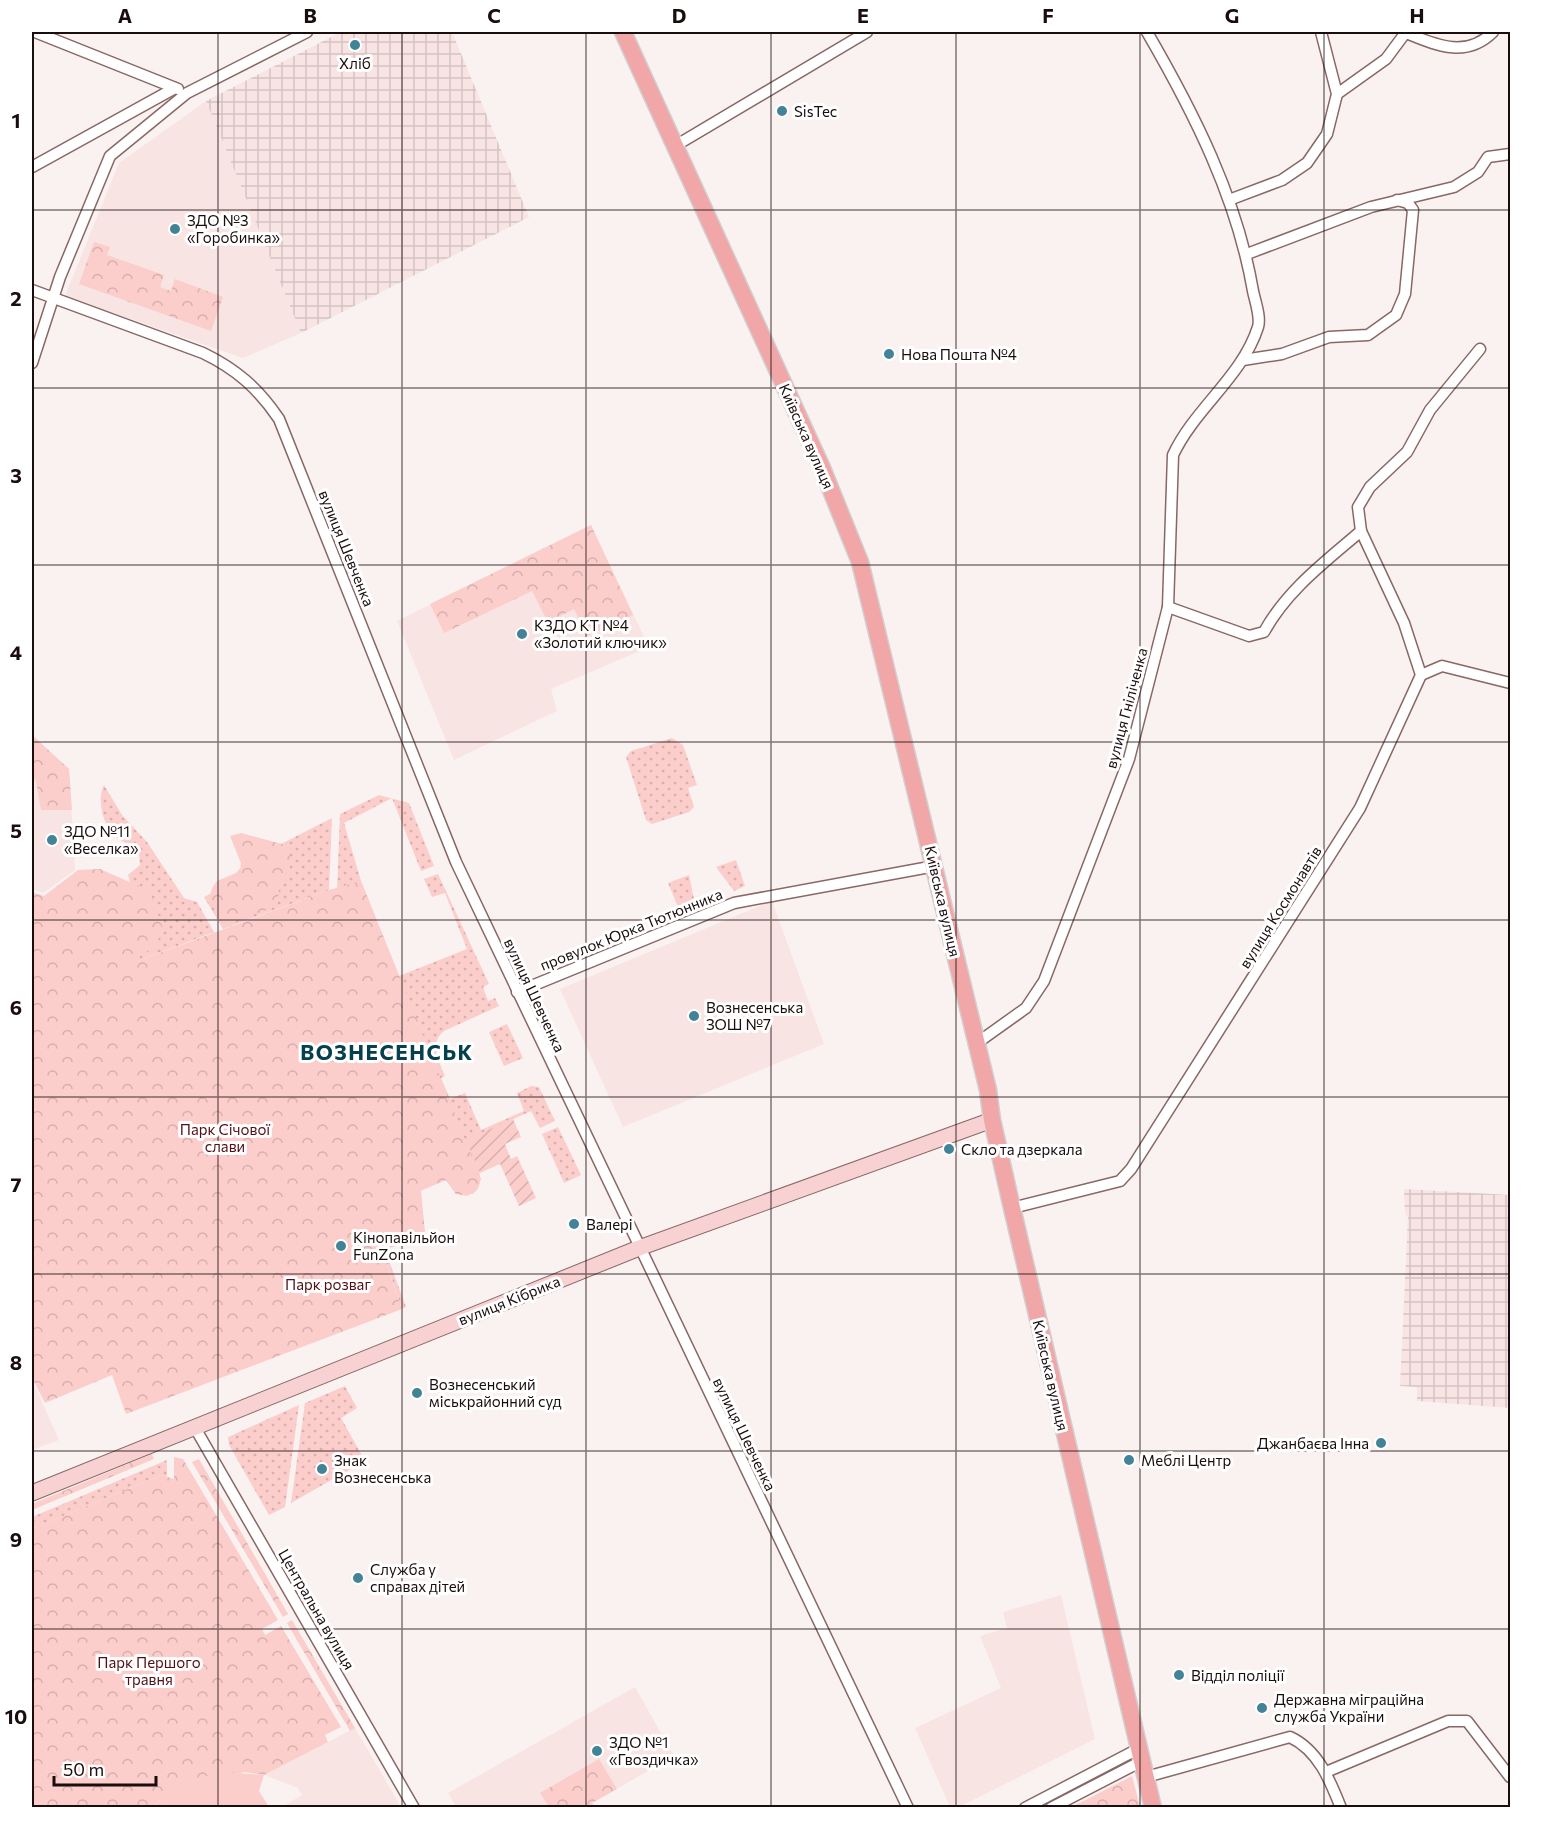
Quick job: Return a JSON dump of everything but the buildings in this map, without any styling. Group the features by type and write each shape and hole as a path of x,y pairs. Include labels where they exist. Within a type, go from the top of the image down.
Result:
{"main road":[{"name":"Київська вулиця","path":"623,32 822,468 860,562 977,1043 1012,1208 1153,1808"},
{"name":"вулиця Кібрика","path":"32,1493 639,1248 992,1120"}],"street":[{"path":"35,32 187,93"},
{"path":"32,363 52,300 110,156 187,93 307,32"},
{"path":"844,32 849,42"},
{"path":"675,146 867,32"},
{"name":"вулиця Гніліченка","path":"977,1043 1026,1008 1044,981 1129,759 1168,607 1173,455 1184,432 1243,360 1259,324 1247,254 1230,200 1184,96 1147,32"},
{"path":"1230,200 1282,180 1307,163 1327,134 1337,94 1321,32"},
{"path":"1337,94 1386,58 1406,32 1445,48 1482,43 1493,32"},
{"path":"32,167 175,88"},
{"path":"1247,254 1397,200 1454,187 1478,172 1488,157 1510,154"},
{"path":"1243,360 1282,354 1329,337 1368,335 1396,315 1406,294 1413,210 1408,203 1397,200"},
{"name":"вулиця Шевченка","path":"32,290 52,300 203,353 240,374 265,398 282,426 456,862 908,1808"},
{"path":"1480,349 1430,410 1407,452 1370,487 1358,507 1361,531 1404,623 1421,675 1442,666 1510,683"},
{"path":"1168,607 1249,636 1264,632 1274,613 1305,578 1361,531"},
{"name":"вулиця Космонавтів","path":"1012,1208 1120,1181 1131,1169 1360,808 1421,675"},
{"name":"провулок Юрка Тютюнника","path":"517,992 734,903 935,866"},
{"name":"Центральна вулиця","path":"194,1426 414,1808"},
{"path":"1326,1772 1448,1721 1467,1721 1510,1777"},
{"path":"1024,1808 1143,1762 1290,1737 1302,1742 1326,1772 1341,1808"},
{"path":"1052,1808 1143,1762"}],"shaded area":[{"path":"341,32 452,32 529,217 301,333 206,101"},
{"name":"ЗДО №3 «Горобинка»","path":"206,101 301,333 243,358 65,296 119,163"},
{"name":"КЗДО КТ №4 «Золотий ключик»","path":"591,525 649,647 551,689 557,711 454,760 397,621"},
{"name":"ЗДО №11 «Веселка»","path":"32,735 69,769 75,870 43,893 32,889"},
{"name":"Вознесенська ЗОШ №7","path":"772,901 824,1044 623,1127 560,989"},
{"path":"1404,1189 1510,1195 1510,1408 1417,1401 1417,1387 1400,1386 1408,1217 1405,1214"},
{"path":"32,1380 59,1440 32,1450"},
{"path":"1061,1595 1095,1739 959,1807 950,1807 915,1728 1001,1688 980,1636 1007,1628 1003,1612"},
{"name":"ЗДО №1 «Гвоздичка»","path":"635,1687 674,1756 592,1803 594,1807 456,1807 448,1793"},
{"path":"355,1728 401,1807 282,1807 302,1795 298,1788 264,1775"}],"green space":[{"path":"94,242 110,247 107,255 164,275 160,287 171,291 175,279 223,297 211,331 79,284"},
{"path":"591,525 633,615 587,636 574,609 548,622 532,591 444,633 430,604"},
{"path":"32,735 69,769 72,810 41,810 36,781 32,777"},
{"path":"672,738 683,745 697,785 688,788 694,807 689,812 652,824 646,820 626,757 631,751"},
{"path":"104,785 122,815 147,842 184,898 197,902 214,932 138,961 128,953 134,893 128,875 140,865 139,854 109,829 103,817 101,803"},
{"path":"379,795 391,798 344,823 361,881 399,976 467,949 445,893 432,897 424,879 438,874 489,984 483,987 488,1001 495,998 499,1006 444,1031 439,1036 436,1053 445,1076 441,1078 450,1099 465,1093 481,1130 524,1111 517,1093 531,1086 539,1087 555,1121 540,1128 531,1111 467,1140 480,1175 478,1188 473,1194 456,1194 446,1180 420,1191 425,1234 385,1250 406,1307 402,1309 368,1209 337,892 340,814"},
{"path":"392,799 409,803 434,866 421,871"},
{"path":"332,818 329,890 223,929 204,897 245,876 240,865"},
{"path":"241,833 282,844 289,853 290,864 286,874 278,883 279,894 274,907 225,925 212,903 211,892 217,881 236,873 242,866 230,836"},
{"path":"736,860 745,886 734,891 716,867"},
{"name":"Парк Січової слави","path":"100,869 150,891 163,929 156,945 136,959 138,961 329,890 361,881 481,1179 477,1190 467,1196 456,1194 446,1180 421,1190 425,1234 382,1251 402,1309 126,1414 112,1375 45,1403 32,1378 32,892 44,896 78,870"},
{"path":"689,875 695,904 679,909 668,883"},
{"path":"507,1024 523,1058 504,1066 489,1032"},
{"path":"513,1119 521,1137 505,1144 511,1159 517,1156 536,1198 519,1206 500,1164 480,1173 466,1140"},
{"path":"558,1127 581,1175 564,1183 542,1134"},
{"path":"345,1386 357,1408 341,1418 365,1461 291,1503 305,1403"},
{"path":"299,1405 285,1507 269,1515 229,1445 228,1437"},
{"path":"152,1454 154,1459 32,1510 32,1504"},
{"name":"Парк Першого травня","path":"174,1457 183,1459 278,1620 262,1629 265,1635 281,1626 341,1727 325,1735 328,1742 264,1775 244,1772 160,1800 153,1807 32,1808 32,1529 161,1475 174,1479"},
{"path":"199,1459 288,1614 283,1617 192,1462"},
{"path":"167,1460 167,1477 161,1475 32,1529 32,1517"},
{"path":"292,1620 355,1728 350,1731 287,1623"},
{"path":"599,1759 617,1789 592,1803 594,1807 549,1807 540,1793"},
{"path":"225,1772 264,1775 259,1791 269,1807 153,1807 186,1784"},
{"path":"1132,1776 1140,1807 1072,1807"}],"place":[{"name":"Хліб","path":"355,45"},
{"name":"SisTec","path":"782,111"},
{"name":"ЗДО №3 «Горобинка»","path":"175,229"},
{"name":"Нова Пошта №4","path":"889,354"},
{"name":"КЗДО КТ №4 «Золотий ключик»","path":"522,634"},
{"name":"ЗДО №11 «Веселка»","path":"52,840"},
{"name":"Вознесенська ЗОШ №7","path":"694,1016"},
{"name":"Скло та дзеркала","path":"949,1149"},
{"name":"Валері","path":"574,1224"},
{"name":"Кінопавільйон FunZona","path":"341,1246"},
{"name":"Вознесенський міськрайонний суд","path":"417,1393"},
{"name":"Джанбаєва Інна","path":"1381,1443"},
{"name":"Меблі Центр","path":"1129,1460"},
{"name":"Знак Вознесенська","path":"322,1469"},
{"name":"Служба у справах дітей","path":"358,1578"},
{"name":"Відділ поліції","path":"1179,1675"},
{"name":"Державна міграційна служба України","path":"1262,1708"},
{"name":"ЗДО №1 «Гвоздичка»","path":"597,1751"}],"district":[{"name":"ВОЗНЕСЕНСЬК","path":"387,1051"}],"park label":[{"name":"Парк розваг","path":"328,1284"}]}
